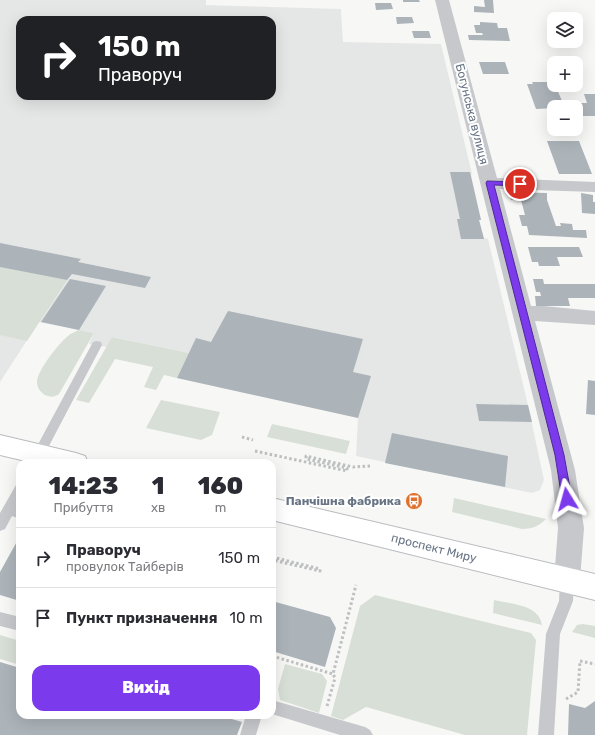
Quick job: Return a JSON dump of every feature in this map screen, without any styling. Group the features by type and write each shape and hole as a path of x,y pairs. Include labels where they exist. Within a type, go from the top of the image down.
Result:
{"main road":[{"path":"0,445 36,458"},
{"name":"проспект Миру","path":"276,510 595,587"}],"street":[{"name":"Богунська вулиця","path":"442,0 563,470 571,528 567,580"},
{"path":"490,183 595,187"},
{"path":"524,314 544,313 595,318"}],"lane":[{"path":"36,458 97,345"},
{"path":"0,525 14,511"},
{"path":"546,735 554,634 566,601 567,580"},
{"path":"0,619 16,623"},
{"path":"276,708 365,735"},
{"path":"248,735 253,719"}],"path":[{"path":"242,437 253,440"},
{"path":"255,451 347,471 348,468 306,459 306,456 353,467 370,466"},
{"path":"276,559 320,569 320,571 276,559"},
{"path":"323,722 335,678 333,674 356,585"},
{"path":"276,657 333,674"},
{"path":"565,706 566,698 578,692 580,661 595,664"}],"shaded area":[{"path":"0,0 206,0 206,5 341,9 343,42 441,44 472,174 481,220 479,220 484,238 488,239 528,405 544,480 540,490 532,493 356,456 358,418 177,378 189,353 113,337 107,347 89,344 94,333 39,322 0,382"},
{"path":"0,267 67,280 27,341 0,335"},
{"path":"79,330 94,333 59,394 52,397 45,395 39,390 37,382 41,371 59,345 69,335"},
{"path":"112,337 189,353 177,378 164,375 156,390 144,387 153,367 115,359 89,403 76,400"},
{"path":"161,400 220,412 212,435 201,440 146,428"},
{"path":"272,424 350,441 346,454 267,437"},
{"path":"454,498 546,519 535,527 522,529 452,512"},
{"path":"375,595 531,633 536,640 527,735 465,735 366,707 343,720 331,716 360,606"},
{"path":"494,600 523,606 530,609 540,618 542,625 493,613"},
{"path":"583,624 595,626 595,638 572,632 577,625"},
{"path":"0,635 16,640 16,664 0,659"},
{"path":"285,664 322,674 327,681 319,713 280,700 278,689"}],"building":[{"path":"403,0 419,0 420,2 403,2"},
{"path":"484,0 493,0 494,13 474,12 474,6 485,7"},
{"path":"375,3 391,3 393,9 376,10"},
{"path":"396,17 412,17 414,23 397,24"},
{"path":"480,22 497,23 498,28 507,28 510,41 469,40 468,35 483,35 482,33 476,33 474,25 480,25"},
{"path":"412,31 429,31 431,38 414,38"},
{"path":"479,62 505,62 509,74 483,74"},
{"path":"532,82 547,82 547,92 558,92 562,100 547,100 547,108 536,109 527,84 533,84"},
{"path":"584,94 595,94 595,116 583,116 583,103 587,103"},
{"path":"547,141 579,141 592,174 559,174"},
{"path":"450,172 470,172 484,239 461,239 457,219 460,219"},
{"path":"509,192 547,193 547,200 556,226 561,226 560,223 572,224 573,230 586,230 587,238 529,235 527,226 522,226 519,215 525,215 521,200 511,200"},
{"path":"581,193 593,195 593,202 595,202 595,214 582,213"},
{"path":"0,243 81,259 78,262 151,277 145,288 72,274 67,280 0,267"},
{"path":"528,247 579,247 583,257 557,257 560,266 539,266 538,262 532,262"},
{"path":"70,279 106,286 79,330 41,322"},
{"path":"533,279 543,279 544,284 595,284 595,298 568,298 570,306 536,306 535,296 541,296 540,292 536,292"},
{"path":"228,311 363,339 353,372 371,376 358,418 177,378 196,338 211,342"},
{"path":"588,380 595,381 595,415 586,414"},
{"path":"476,404 528,405 532,422 479,421"},
{"path":"392,433 508,456 505,487 385,463"},
{"path":"16,543 16,600 0,595 0,572"},
{"path":"276,602 330,617 336,628 325,667 276,652"},
{"path":"0,662 16,667 16,719 232,719 242,722 237,735 0,735"},
{"path":"595,701 595,735 568,735 569,704 585,708"}],"place":[{"name":"Панчішна фабрика","path":"414,501"}],"route":[{"path":"520,184 490,183 560,455 567,499"}]}
